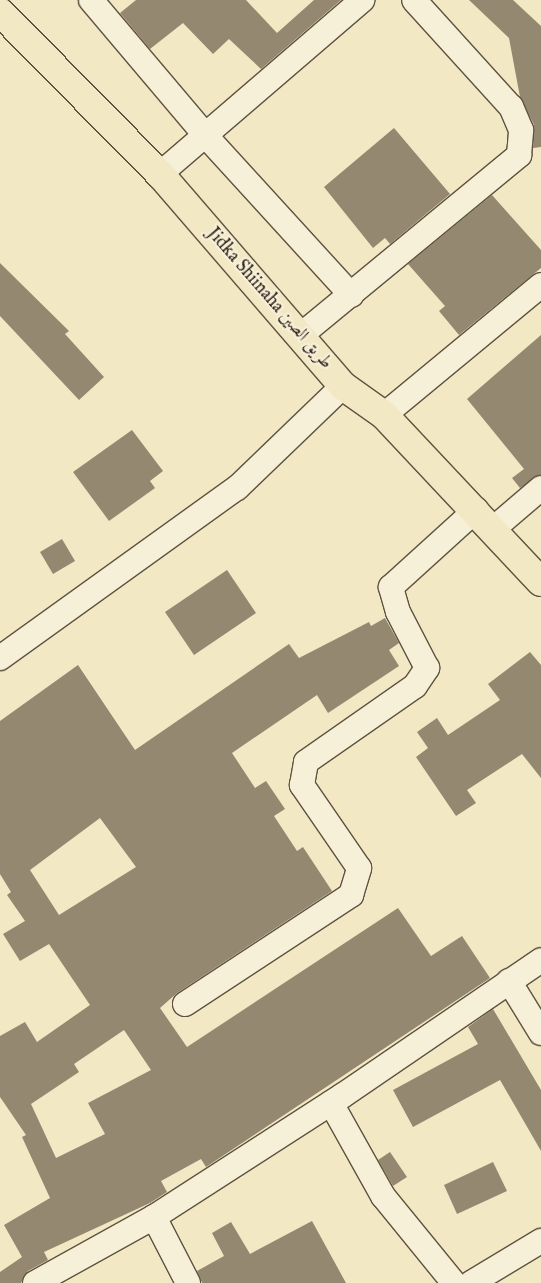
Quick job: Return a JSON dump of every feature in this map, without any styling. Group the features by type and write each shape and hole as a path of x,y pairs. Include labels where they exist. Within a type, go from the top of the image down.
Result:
{"main road":[{"name":"Jidka Shiinaha طريق الصين","path":"0,12 160,174 301,335 343,386 384,415 485,520 541,582"}],"street":[{"path":"91,0 205,135 350,295"},
{"path":"160,174 362,0"},
{"path":"301,335 518,156 521,130 511,107 414,0"},
{"path":"384,415 541,285"},
{"path":"0,658 237,488 343,386"},
{"path":"185,1004 352,895 359,868 302,785 306,762 415,686 427,668 398,612 391,587 485,520 541,488"},
{"path":"35,1283 64,1276 331,1103 541,960"},
{"path":"509,981 541,1033"},
{"path":"331,1103 383,1196 454,1283"},
{"path":"154,1217 188,1283"},
{"path":"471,1283 541,1241"}],"building":[{"path":"136,0 246,0 277,33 314,0 341,0 261,69 229,39 213,54 183,23 150,49 120,13"},
{"path":"469,0 513,0 541,26 541,147 533,148 534,125 520,97 509,38"},
{"path":"394,128 450,194 390,244 385,238 373,248 324,187"},
{"path":"492,195 541,250 541,268 459,335 439,311 445,306 408,264"},
{"path":"0,263 69,331 65,334 104,377 79,400 0,316"},
{"path":"541,335 541,475 520,488 512,478 524,469 467,399"},
{"path":"132,430 163,471 150,481 155,488 109,521 73,472"},
{"path":"62,539 75,561 53,574 40,552"},
{"path":"227,570 256,613 194,655 165,612"},
{"path":"385,618 399,643 389,650 399,666 328,713 317,695 232,753 255,788 266,781 285,809 274,816 297,851 303,847 332,891 177,993 160,1008 187,1047 398,908 431,956 462,936 490,978 206,1167 201,1159 161,1181 167,1192 150,1203 44,1252 48,1260 28,1271 21,1283 0,1283 0,1272 22,1257 4,1225 50,1198 22,1137 26,1135 0,1097 0,1036 25,1022 37,1042 90,1005 49,944 20,961 3,934 25,921 7,895 11,892 0,874 0,721 78,665 135,750 289,644 299,658 369,622 371,626","holes":["100,818 136,867 59,915 30,870","124,1030 151,1070 88,1103 105,1134 56,1158 31,1104 79,1072 74,1064"]},
{"path":"530,652 541,665 541,778 522,754 467,790 476,803 456,816 416,757 428,748 417,732 437,718 448,735 500,700 488,684"},
{"path":"493,1009 541,1090 541,1151 500,1080 413,1127 393,1090 478,1044 468,1027"},
{"path":"390,1152 407,1177 393,1186 378,1160"},
{"path":"493,1162 507,1191 457,1214 444,1185"},
{"path":"312,1221 346,1283 202,1283 197,1271 224,1256 212,1233 231,1222 250,1254"}]}
